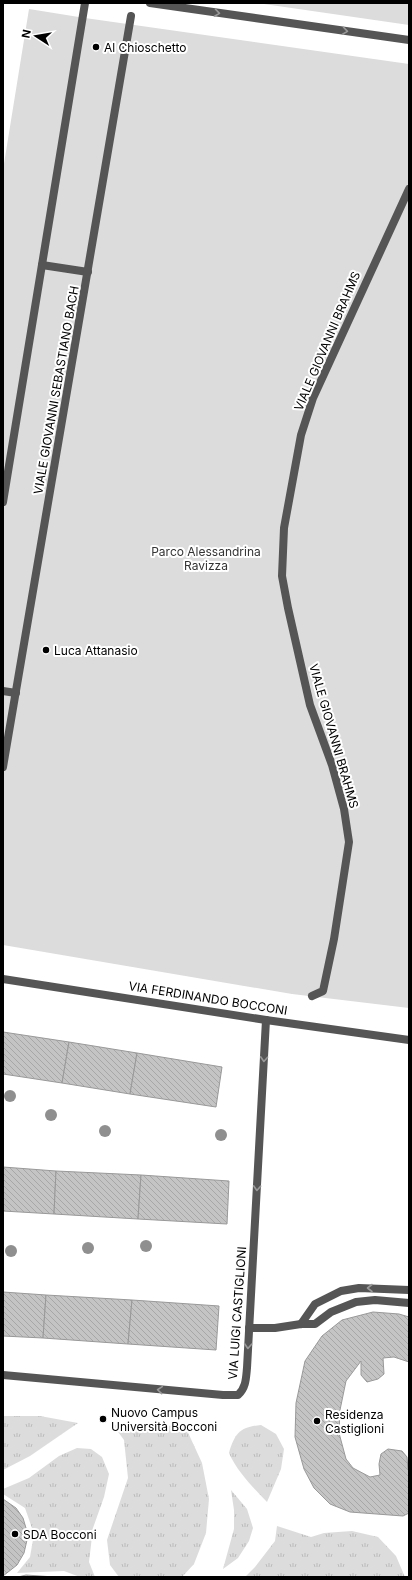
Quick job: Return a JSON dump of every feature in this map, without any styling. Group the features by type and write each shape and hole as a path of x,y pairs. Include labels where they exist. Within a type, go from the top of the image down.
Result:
{"street":[{"path":"3,502 85,3"},
{"path":"150,3 409,40"},
{"name":"VIALE GIOVANNI SEBASTIANO BACH","path":"3,768 132,16"},
{"name":"VIALE GIOVANNI BRAHMS","path":"312,996 323,991 334,940 349,842 344,809 332,765 310,705 288,608 282,576 284,528 301,436 313,398 409,189"},
{"path":"42,265 88,272"},
{"path":"3,691 16,693"},
{"name":"VIA FERDINANDO BOCCONI","path":"3,979 266,1020 409,1040"},
{"name":"VIA LUIGI CASTIGLIONI","path":"3,1375 223,1395 238,1395 242,1392 246,1382 250,1328 266,1020"},
{"path":"301,1324 315,1304 341,1291 359,1288 409,1290"},
{"path":"250,1328 275,1328 301,1324 314,1324 332,1312 356,1302 375,1300 409,1303"}],"green space":[{"path":"257,3 409,3 409,25"},
{"name":"Parco Alessandrina Ravizza","path":"29,9 409,64 409,1008 292,994 3,945 3,170"},
{"path":"3,1416 40,1416 78,1423 30,1456 3,1470"},
{"path":"113,1425 185,1426 202,1463 209,1499 206,1533 194,1564 182,1577 119,1577 110,1565 107,1540 128,1478 124,1440"},
{"path":"261,1425 276,1434 284,1449 281,1469 267,1502 241,1473 229,1453 239,1432 248,1427"},
{"path":"77,1448 91,1449 102,1457 109,1474 104,1497 93,1528 89,1562 95,1577 80,1577 64,1571 17,1573 30,1557 34,1534 25,1508 3,1494 3,1489 29,1478 59,1456"},
{"path":"231,1490 247,1509 253,1528 249,1541 238,1558 223,1569 234,1529 234,1510"},
{"path":"277,1526 311,1537 324,1533 352,1531 378,1537 396,1556 405,1577 245,1577 255,1567 275,1541"}],"building":[{"path":"3,1032 69,1042 62,1083 3,1074"},
{"path":"69,1042 137,1053 130,1094 62,1083"},
{"path":"137,1053 222,1067 216,1107 130,1094"},
{"path":"3,1167 56,1171 54,1214 3,1211"},
{"path":"56,1171 141,1175 138,1219 54,1214"},
{"path":"141,1175 229,1181 227,1224 138,1219"},
{"path":"3,1292 46,1295 43,1338 3,1336"},
{"path":"46,1295 132,1300 128,1344 43,1338"},
{"path":"132,1300 219,1306 216,1350 128,1344"},
{"name":"Residenza Castiglioni","path":"373,1312 399,1314 409,1317 409,1362 394,1357 383,1358 384,1374 378,1379 367,1382 361,1375 361,1361 346,1381 340,1410 339,1433 346,1459 353,1468 370,1477 380,1475 379,1464 381,1454 388,1449 402,1451 407,1457 408,1470 409,1469 409,1513 403,1516 350,1512 330,1504 314,1488 304,1469 295,1437 296,1403 305,1361 322,1336 342,1320"},
{"name":"SDA Bocconi","path":"3,1499 16,1508 23,1518 27,1540 24,1553 17,1565 3,1576"},
{"name":"SDA Bocconi","path":"26,1575 54,1577 18,1577"}],"place":[{"name":"Al Chioschetto","path":"96,47"},
{"name":"Luca Attanasio","path":"46,650"},
{"name":"Nuovo Campus Università Bocconi","path":"103,1419"},
{"name":"Residenza Castiglioni","path":"317,1421"},
{"name":"SDA Bocconi","path":"15,1534"}]}
